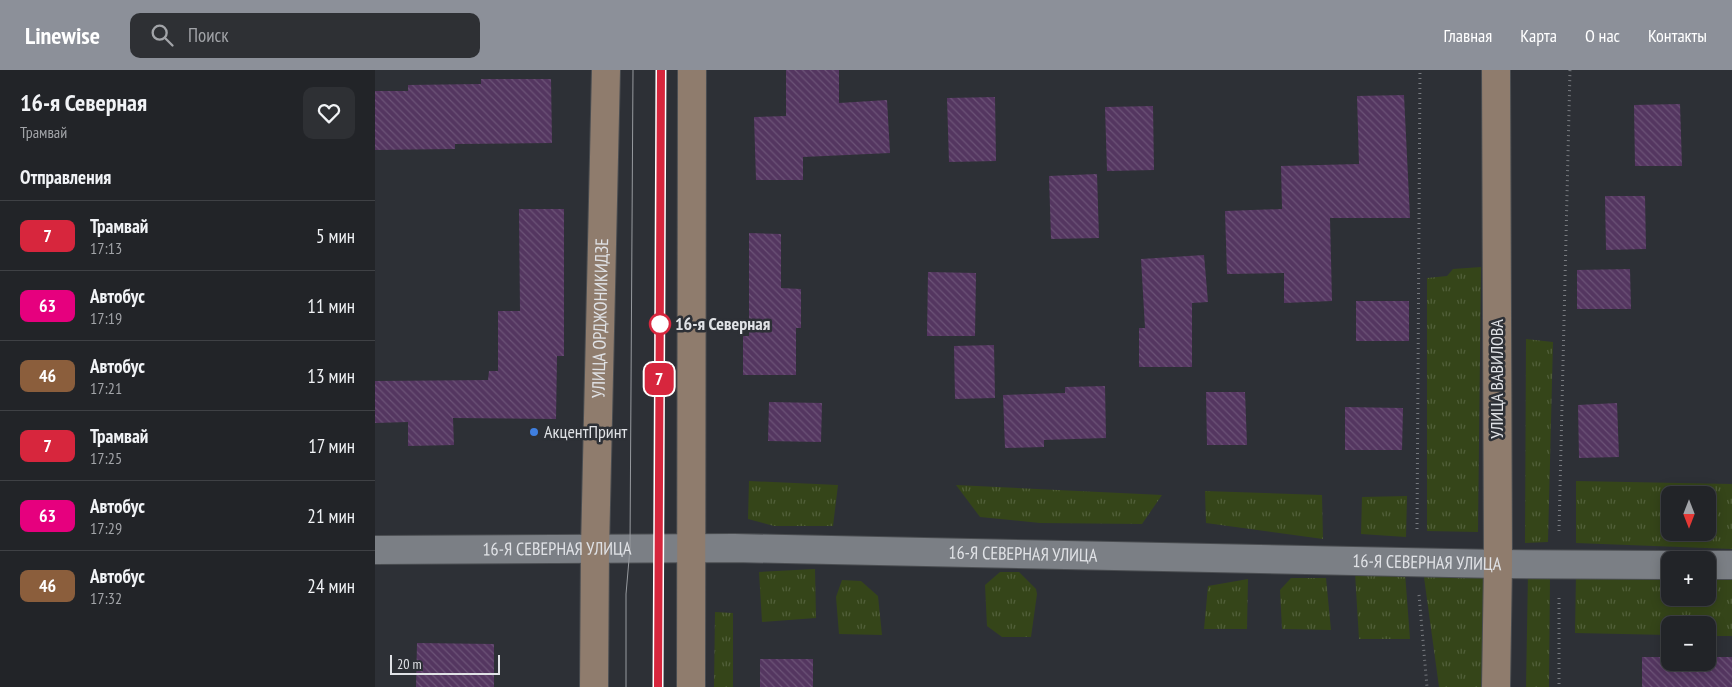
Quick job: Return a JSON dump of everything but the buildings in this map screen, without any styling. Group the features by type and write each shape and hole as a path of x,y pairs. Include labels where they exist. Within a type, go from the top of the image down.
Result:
{"main road":[{"name":"УЛИЦА ОРДЖОНИКИДЗЕ","path":"594,687 595,549 606,70"},
{"path":"691,687 693,549 692,70"},
{"name":"УЛИЦА ВАВИЛОВА","path":"1496,70 1496,687"}],"street":[{"name":"16-Я СЕВЕРНАЯ УЛИЦА","path":"375,550 734,548 1497,564 1661,564"},
{"path":"1716,565 1732,565"}],"path":[{"path":"1420,70 1416,562 1427,687"},
{"path":"1559,687 1559,564 1570,70"}],"green space":[{"path":"1481,267 1478,532 1427,531 1427,278 1447,276 1453,269"},
{"path":"1526,339 1553,342 1548,542 1525,543"},
{"path":"749,481 838,485 833,526 774,526 748,519"},
{"path":"1576,481 1732,484 1732,549 1576,543"},
{"path":"956,485 1162,495 1142,524 1040,523 980,517"},
{"path":"1205,491 1322,495 1323,539 1206,523"},
{"path":"1407,496 1406,537 1361,534 1362,497"},
{"path":"815,569 816,618 762,622 759,572"},
{"path":"1423,570 1486,573 1483,687 1439,687"},
{"path":"1000,572 1019,572 1036,589 1037,594 1031,637 1002,637 987,626 985,585"},
{"path":"1355,573 1405,573 1410,639 1359,639"},
{"path":"1528,573 1550,575 1549,687 1526,687"},
{"path":"1576,574 1661,576 1661,606 1716,606 1716,577 1732,577 1732,636 1716,636 1716,616 1661,616 1661,635 1575,633"},
{"path":"1291,578 1326,578 1331,630 1282,629 1280,590"},
{"path":"1248,579 1247,629 1204,629 1208,586"},
{"path":"842,580 861,581 878,596 882,635 839,634 836,597"},
{"path":"715,612 733,613 733,687 714,687"}],"tram line":[{"path":"626,687 626,594 630,548 633,70"},
{"path":"658,687 661,70"},
{"name":"7","path":"658,687 661,70"}],"place":[{"name":"16-я Северная","path":"660,324"},
{"name":"АкцентПринт","path":"534,432"}]}
